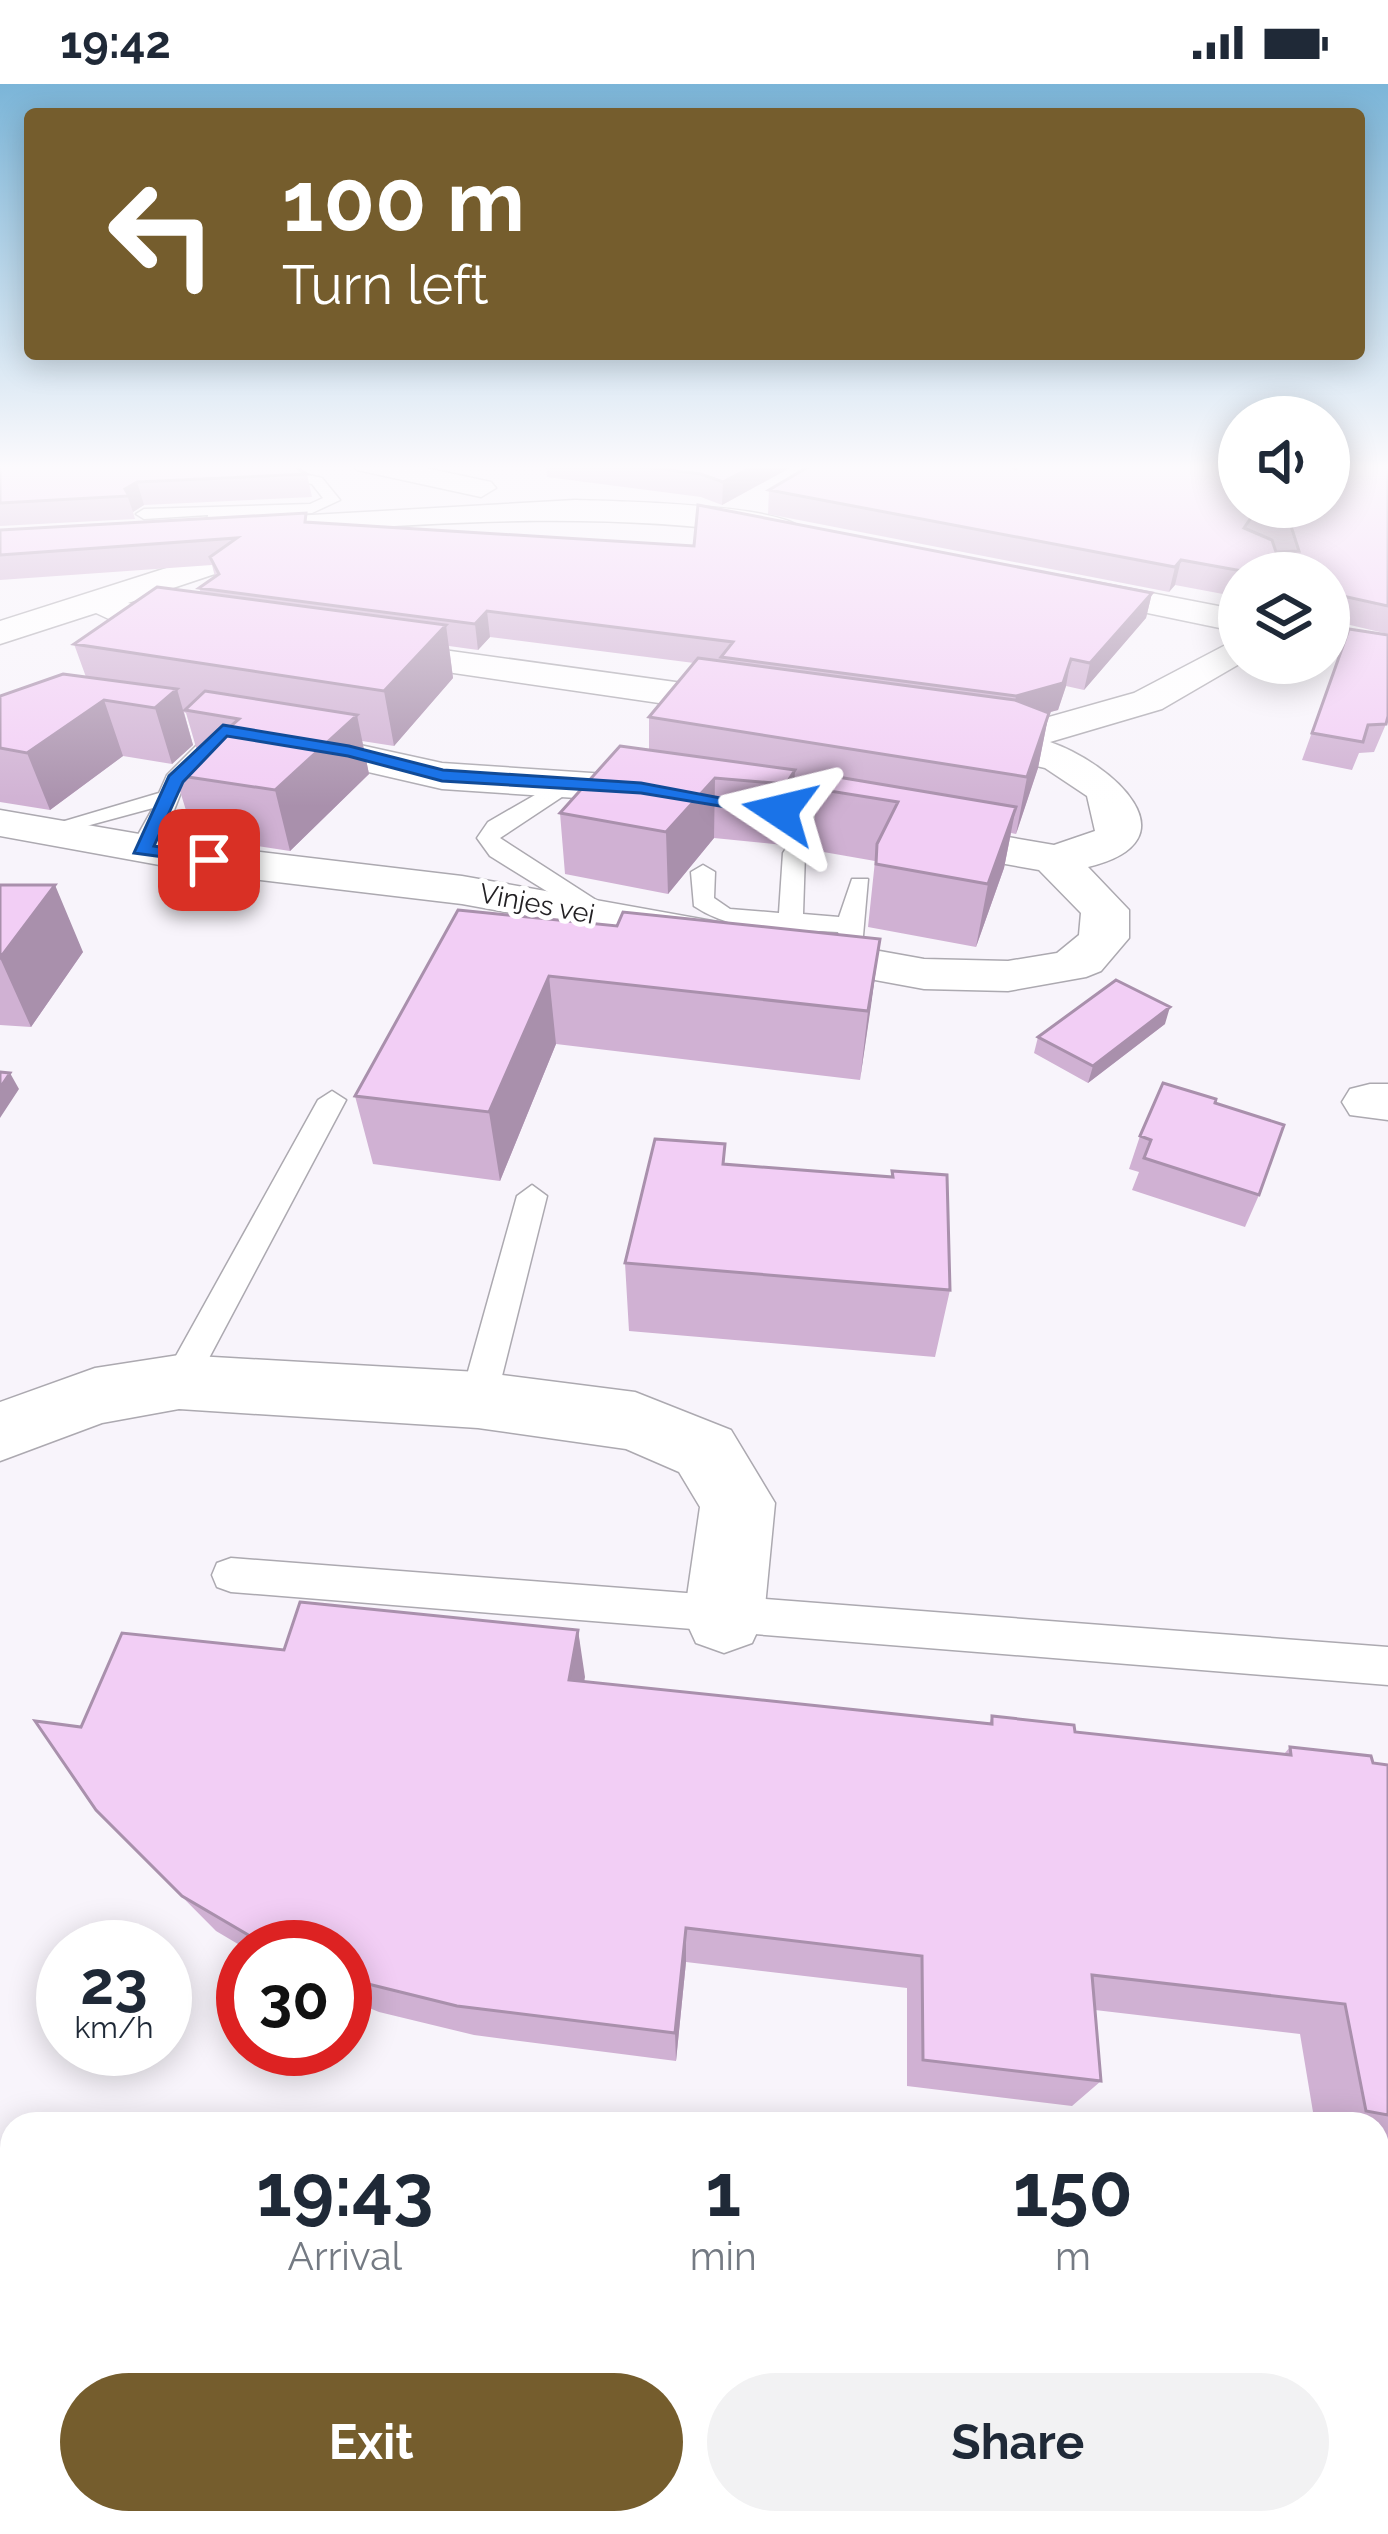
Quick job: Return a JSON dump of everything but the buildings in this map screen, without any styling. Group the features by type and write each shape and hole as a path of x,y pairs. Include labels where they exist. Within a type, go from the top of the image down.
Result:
{"street":[{"path":"112,622 201,578"},
{"path":"1039,581 1218,617"},
{"path":"0,633 112,622 254,635"},
{"path":"1350,642 1388,649"},
{"path":"324,645 801,712"},
{"path":"1012,740 1148,701 1218,661"},
{"path":"202,728 349,751 442,776 668,791 1054,859 1110,845 1118,837 1117,812 1078,770 1012,740 917,730"},
{"name":"Vinjes vei","path":"21,827 140,849 424,884 604,916 853,944 970,977 1042,972 1083,960 1104,938 1105,910 1054,859"},
{"path":"0,1432 95,1396 179,1382 478,1400 635,1421 705,1451 738,1503 724,1617"}],"lane":[{"path":"140,849 153,836 166,798 202,728"},
{"path":"569,784 496,827 488,838 498,851 604,916"},
{"path":"21,827 166,798"},
{"path":"790,925 794,853 817,817"},
{"path":"703,872 702,901 713,912 790,925 853,944 860,884"},
{"path":"179,1382 332,1100"},
{"path":"478,1400 532,1196"},
{"path":"231,1575 1388,1666"}],"route":[{"path":"209,860 140,849 153,836 175,780 223,730 349,751 442,776 615,785 780,811"}]}
